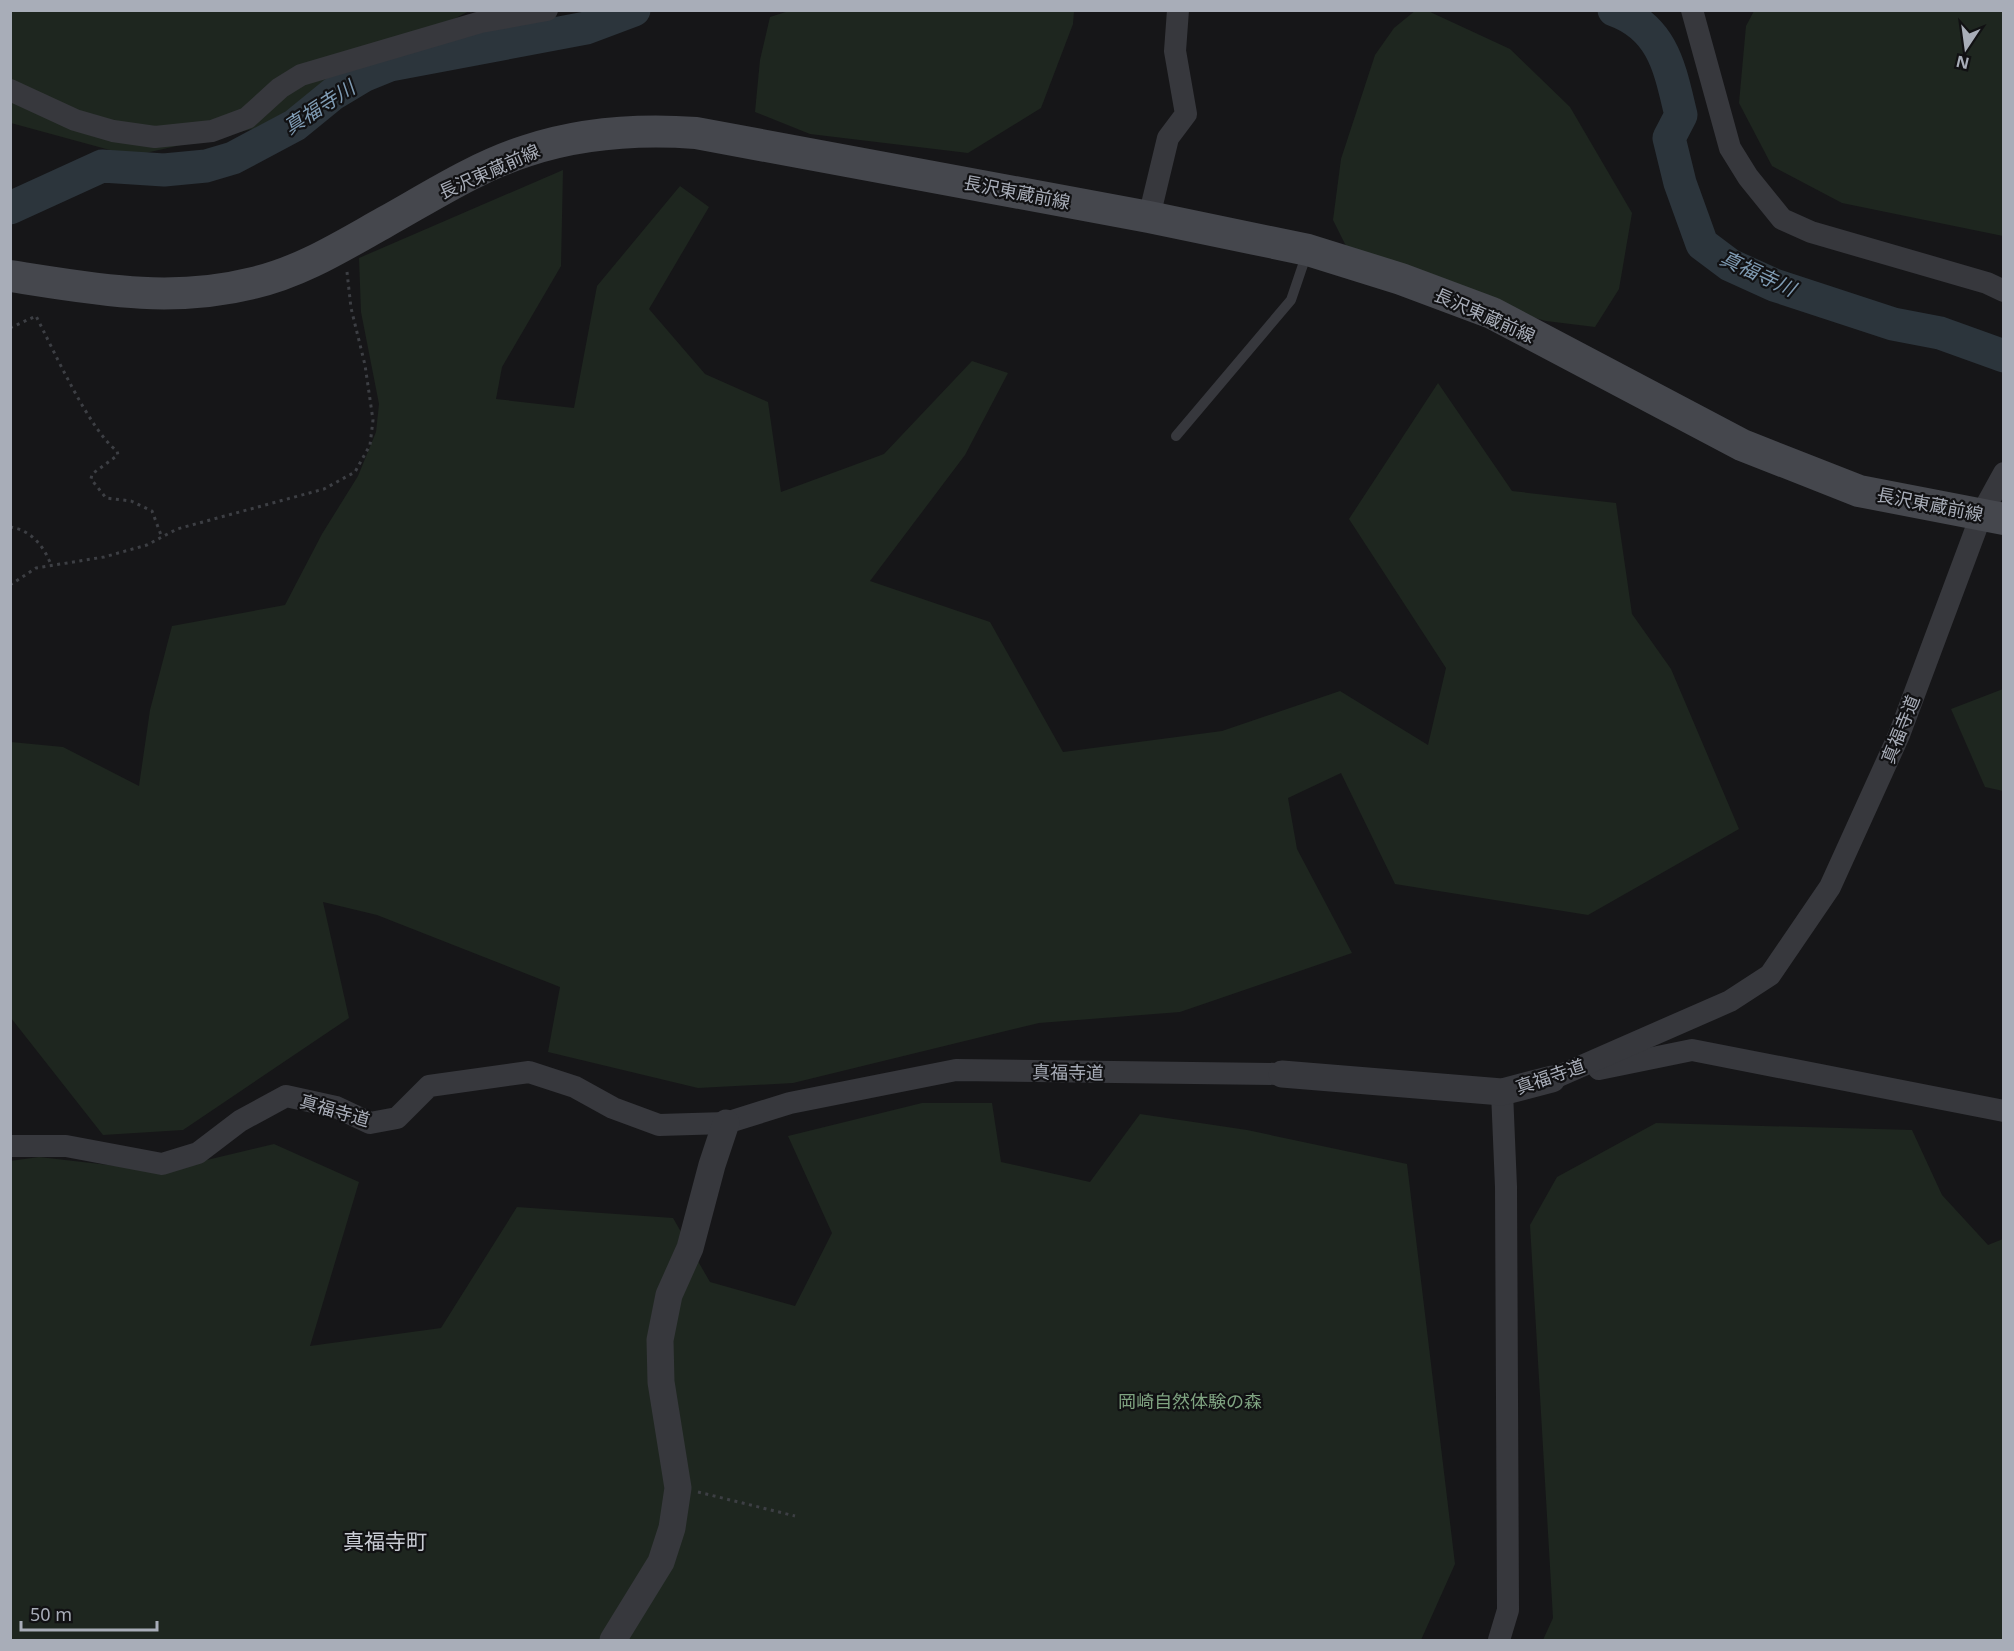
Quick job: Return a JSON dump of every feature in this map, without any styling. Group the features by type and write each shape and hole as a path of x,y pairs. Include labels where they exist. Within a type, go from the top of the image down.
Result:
{"main road":[{"name":"長沢東蔵前線","path":"10,276 120,293 187,294 254,283 293,270 339,248 460,180 524,151 583,137 666,131 742,139 1308,250 1401,279 1491,313 1742,446 1859,491 1993,516"}],"street":[{"path":"10,90 75,120 114,131 155,137 212,131 247,118 280,88 311,72 481,22 547,10"},
{"path":"1149,217 1168,138 1186,114 1175,51 1178,10"},
{"path":"1692,10 1730,148 1748,177 1782,219 1811,232 1987,283 2004,291"},
{"name":"真福寺道","path":"10,1146 66,1146 162,1164 198,1153 240,1121 286,1096 336,1107 370,1123 397,1118 429,1086 529,1072 575,1087 613,1108 659,1125 726,1124 790,1103 956,1070 1282,1074 1502,1092 1552,1079 1730,1001 1770,975 1830,887 1899,735 1993,516 2004,473"},
{"path":"1552,1079 1692,1050 2004,1111"},
{"path":"1499,1641 1508,1610 1506,1198 1502,1092"},
{"path":"613,1641 661,1562 672,1528 678,1488 661,1382 660,1340 669,1295 690,1248 712,1165 726,1124"}],"lane":[{"path":"1176,436 1291,300 1308,250"}],"path":[{"path":"10,585 36,568 104,557 147,544 161,536 217,517 324,489 345,480 363,461 373,433 372,402 351,308 346,262 339,248"},
{"path":"10,328 36,316 76,393 109,444 117,451 118,455 92,474 91,479 106,498 139,503 152,512 161,536"},
{"path":"10,528 34,538 46,552 51,565"},
{"path":"678,1488 795,1516"}],"green space":[{"path":"792,10 1074,11 1073,24 1041,108 968,153 810,134 755,112 760,60 770,17"},
{"path":"1416,10 1428,11 1510,49 1570,107 1632,213 1619,289 1595,327 1546,321 1421,287 1348,250 1333,220 1341,159 1375,55 1394,28"},
{"path":"10,11 469,11 349,75 257,128 132,156 11,123"},
{"path":"1754,11 2003,11 2003,236 1842,203 1772,166 1739,103 1746,26"},
{"path":"563,170 561,266 502,367 496,399 574,408 597,286 680,186 709,207 649,309 705,374 768,402 781,492 884,454 972,361 1008,373 965,455 870,581 990,622 1063,752 1222,731 1340,691 1428,745 1446,668 1349,519 1438,383 1512,491 1616,503 1632,614 1671,669 1739,829 1588,915 1395,884 1341,773 1288,798 1297,849 1352,953 1180,1012 1039,1023 793,1083 698,1088 548,1052 560,987 377,915 323,902 349,1018 183,1130 103,1135 11,1018 11,742 63,747 139,786 150,710 172,626 285,605 322,534 358,476 376,432 379,404 361,312 359,258"},
{"path":"2003,689 2003,791 1985,787 1951,709"},
{"name":"岡崎自然体験の森","path":"922,1103 992,1103 1001,1162 1090,1182 1140,1114 1247,1130 1407,1164 1455,1564 1421,1640 11,1640 10,1161 39,1157 161,1171 274,1144 359,1182 310,1346 441,1328 517,1207 673,1218 710,1282 795,1306 832,1233 788,1136"},
{"path":"1656,1123 1912,1130 1942,1195 1988,1245 2003,1239 2003,1640 1543,1640 1553,1618 1530,1225 1557,1177"}],"waterway":[{"name":"真福寺川","path":"10,208 102,166 164,170 206,166 233,158 295,125 333,94 363,76 390,65 586,28 634,10"},
{"name":"真福寺川","path":"1614,10 1631,18 1644,28 1654,39 1668,67 1681,115 1669,138 1680,183 1702,244 1730,265 1774,285 1893,324 1940,333 2004,356"}],"district":[{"name":"真福寺町","path":"385,1541"}]}
